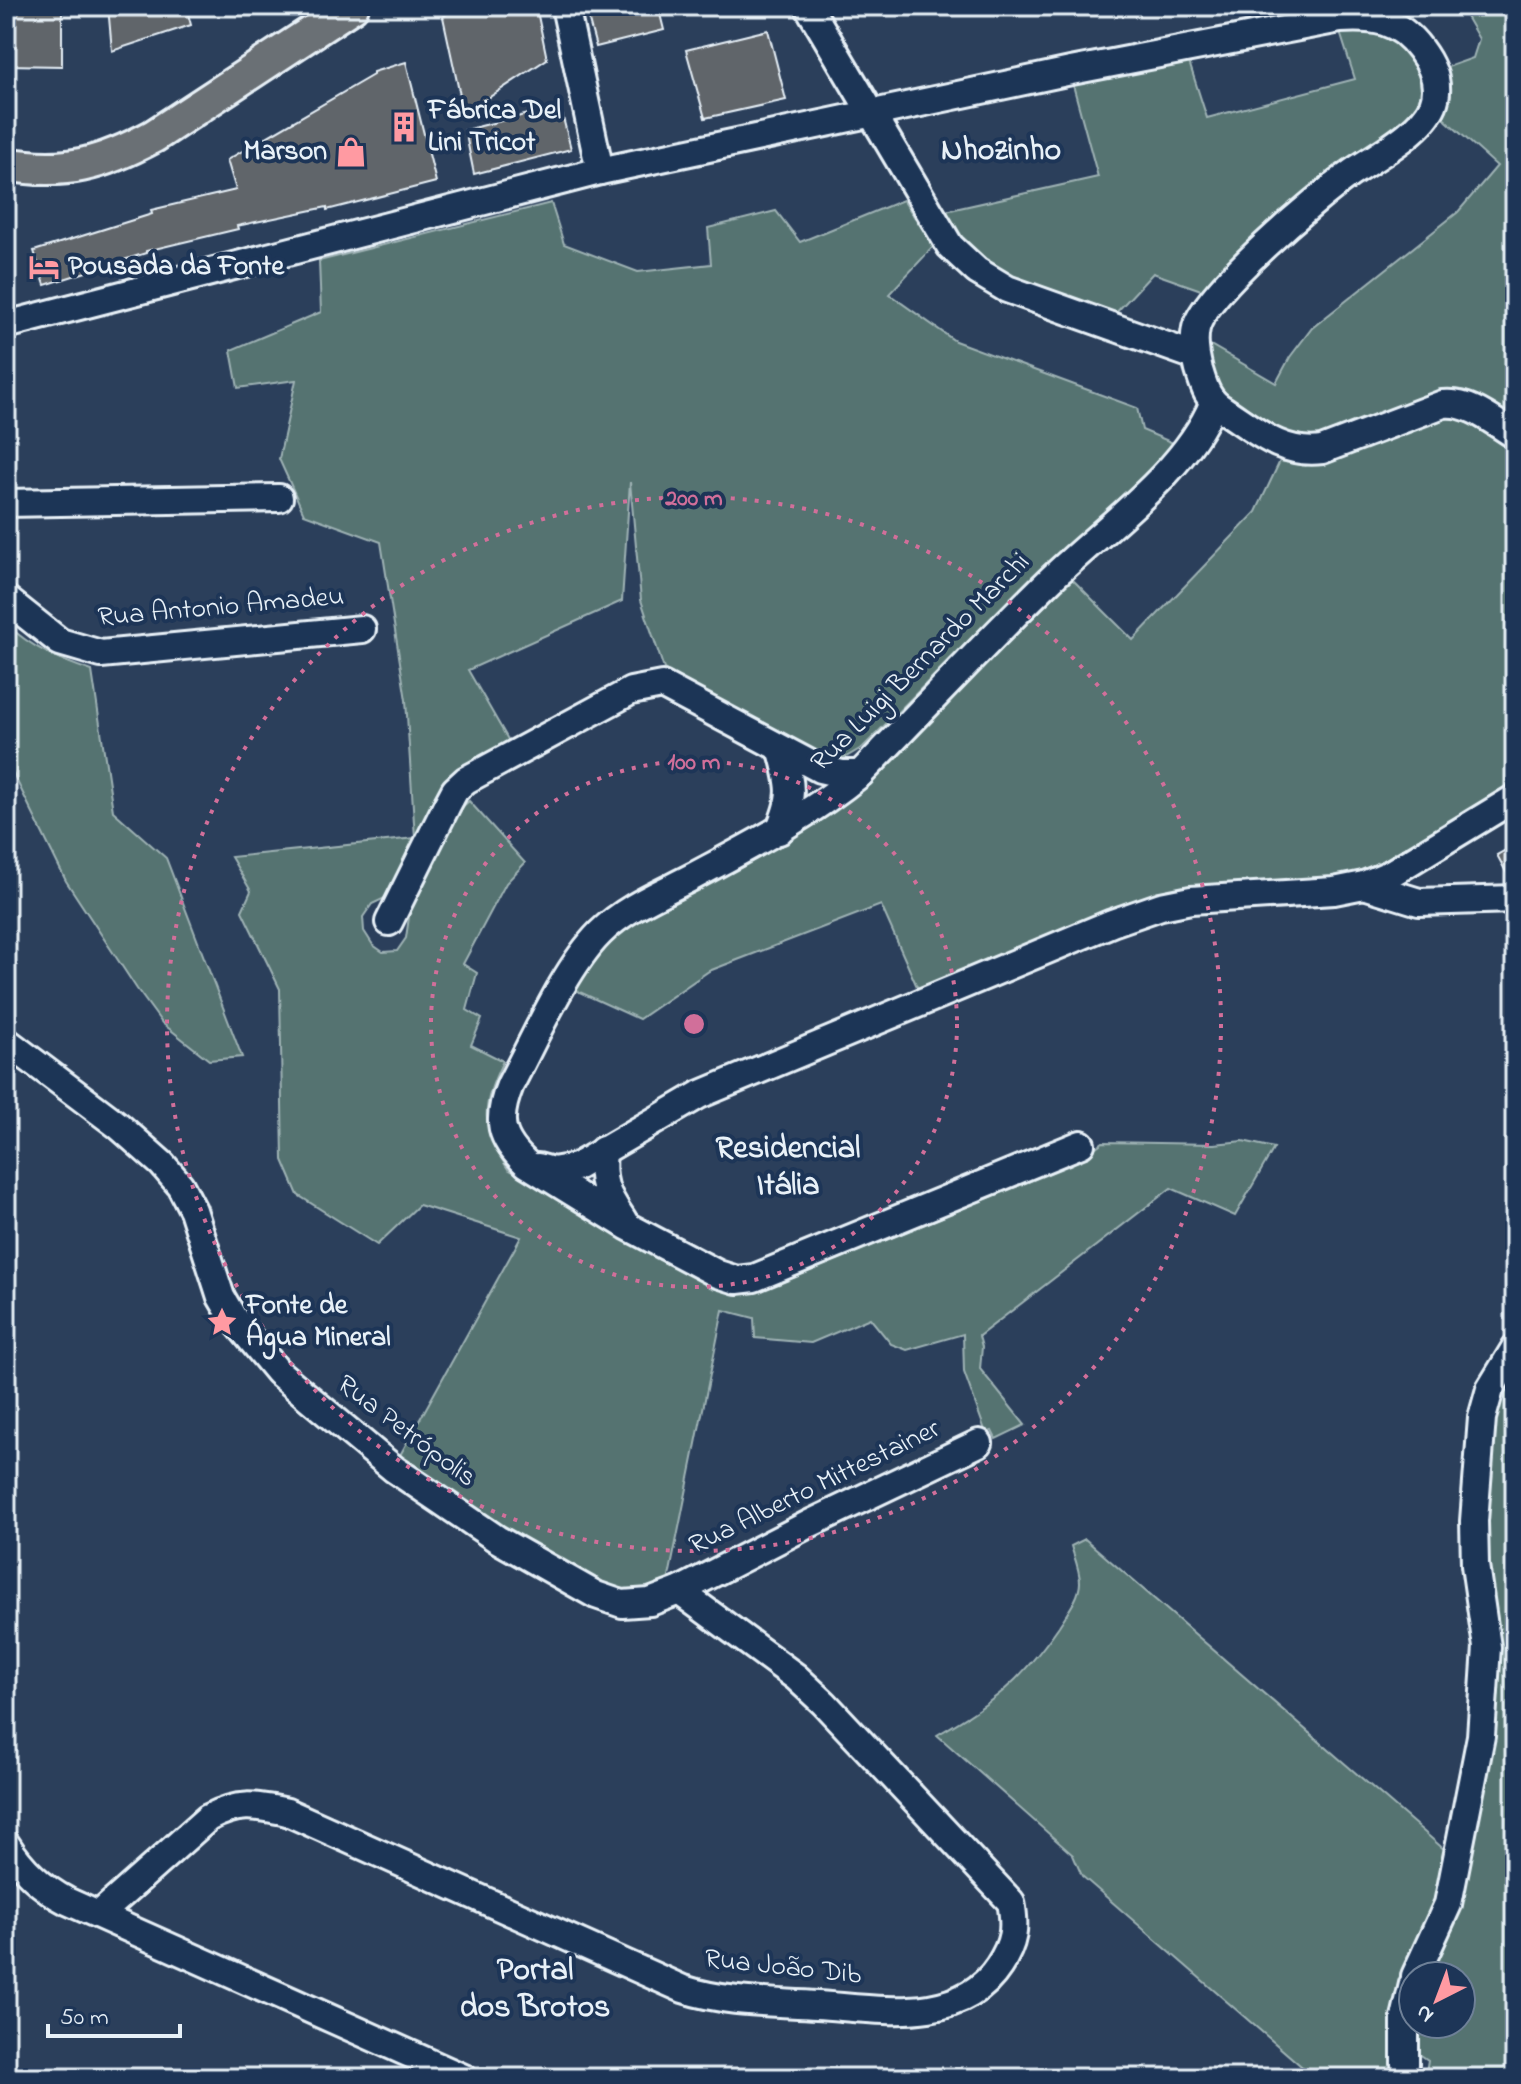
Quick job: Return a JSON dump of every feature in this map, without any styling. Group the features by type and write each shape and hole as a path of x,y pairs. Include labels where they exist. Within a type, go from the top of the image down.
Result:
{"main road":[{"path":"6,164 47,170 86,166 120,155 352,6"}],"street":[{"path":"565,6 600,171"},
{"path":"808,6 950,246 977,271 1007,289 1195,356"},
{"path":"6,325 600,171 1071,71 1364,17 1385,20 1398,26 1426,57 1436,81 1432,107 1402,138 1347,176 1262,247 1202,316 1196,329 1195,356 1203,386 1213,404 1282,446 1303,452 1322,450 1443,404 1454,403 1465,405 1515,435"},
{"name":"Rua Luigi Bernardo Marchi","path":"1081,1144 754,1278 737,1280 718,1274 627,1226 527,1164 512,1151 501,1123 502,1106 510,1085 580,956 600,933 623,913 779,831 832,797 860,774 1049,582 1168,471 1203,427 1213,404"},
{"path":"6,503 279,498"},
{"name":"Rua Antonio Amadeu","path":"6,599 60,642 101,654 362,629"},
{"path":"389,922 455,790 466,780 631,691 662,685 820,769 860,774"},
{"path":"779,831 790,805 791,786 782,751"},
{"path":"527,1164 553,1171 576,1167 699,1095 1112,923 1161,906 1191,900 1334,891 1364,885 1390,874 1515,798"},
{"path":"1364,885 1419,902 1515,899"},
{"name":"Rua Petrópolis","path":"6,1041 119,1126 162,1164 180,1185 193,1210 214,1279 234,1319 278,1372 394,1469 497,1539 596,1595 622,1604 650,1602 679,1591"},
{"path":"603,1150 601,1175 605,1190 627,1226"},
{"path":"1422,1960 1448,1904 1481,1736 1487,1647 1475,1565 1474,1521 1482,1418 1490,1389 1515,1348"},
{"name":"Rua Alberto Mittestainer","path":"679,1591 809,1524 979,1443"},
{"name":"Rua João Dib","path":"100,1914 208,1818 229,1807 255,1805 287,1812 683,1989 715,1999 904,2011 939,2007 972,1994 993,1975 1008,1953 1015,1925 1011,1902 824,1703 796,1677 679,1591"},
{"path":"9,1858 49,1892 464,2078"},
{"path":"1405,2040 1405,2064"}],"green space":[{"path":"1515,6 1515,419 1469,392 1446,389 1309,442 1297,440 1222,392 1216,385 1207,343 1276,383 1290,357 1312,328 1458,212 1497,166 1440,115 1442,69 1473,58 1479,39 1461,8"},
{"path":"1361,23 1408,44 1431,85 1419,116 1323,182 1256,235 1204,291 1153,273 1113,316 990,266 968,247 946,211 1098,177 1073,85 1188,59 1207,118 1355,79 1339,29"},
{"path":"903,200 934,246 889,294 955,341 1137,408 1142,430 1178,445 1000,609 863,747 846,757 823,759 664,669 641,600 630,482 622,601 468,670 510,743 443,788 415,839 395,887 385,898 372,904 363,917 364,931 373,945 383,952 397,951 406,938 411,903 453,815 469,801 525,863 506,883 463,964 477,973 467,1010 482,1019 471,1045 503,1061 488,1104 488,1128 492,1141 508,1169 727,1289 747,1291 780,1283 1072,1164 1103,1142 1214,1144 1243,1141 1274,1148 1235,1216 1171,1188 979,1336 982,1347 980,1369 1025,1425 996,1439 992,1431 986,1433 964,1372 963,1334 907,1350 891,1344 870,1318 811,1343 755,1338 754,1318 723,1310 668,1582 649,1592 626,1594 512,1539 399,1457 521,1237 419,1205 377,1245 298,1195 283,1160 280,989 242,911 251,891 231,857 415,838 406,700 381,542 304,514 279,459 296,380 238,388 231,350 321,312 319,261 551,203 564,244 638,272 711,264 708,228 776,211 800,242"},
{"path":"1449,416 1470,424 1515,453 1515,781 1363,873 1329,882 1145,900 918,989 881,905 709,971 639,1019 573,989 614,932 818,823 854,795 1072,579 1133,640 1256,512 1280,461 1305,466"},
{"path":"6,624 46,652 92,671 113,811 166,858 242,1057 209,1060 162,1023 66,881 6,759"},
{"path":"1515,1354 1515,2078 1425,2078 1428,2060 1409,2047 1410,2040 1477,2040 1477,1960 1426,1960 1465,1859 1485,1418"},
{"path":"1085,1539 1453,1857 1420,1960 1397,1960 1399,2078 1315,2078 1082,1876 1073,1855 937,1735 1006,1689 1045,1645 1078,1593 1080,1578 1071,1546"}],"building":[{"path":"6,6 62,6 62,66 6,65"},
{"path":"108,6 186,6 191,25 112,51"},
{"path":"457,6 536,6 547,59 464,114 443,17"},
{"path":"585,6 658,6 664,30 596,47"},
{"path":"768,30 786,100 705,118 686,50"},
{"path":"406,62 436,182 327,210 327,207 237,226 238,229 146,251 45,285 34,251 152,214 151,210 236,190 227,160 373,75 373,72"},
{"path":"560,106 571,149 474,174 465,130"},
{"path":"1515,845 1515,883 1512,883 1497,855"}],"place":[{"name":"Fábrica Del Lini Tricot","path":"404,127"},
{"name":"Marson","path":"351,152"},
{"name":"Pousada da Fonte","path":"44,267"},
{"name":"Fonte de Água Mineral","path":"222,1322"}],"district":[{"name":"Nhozinho","path":"1001,151"},
{"name":"Residencial Itália","path":"788,1168"},
{"name":"Portal dos Brotos","path":"535,1990"}]}
